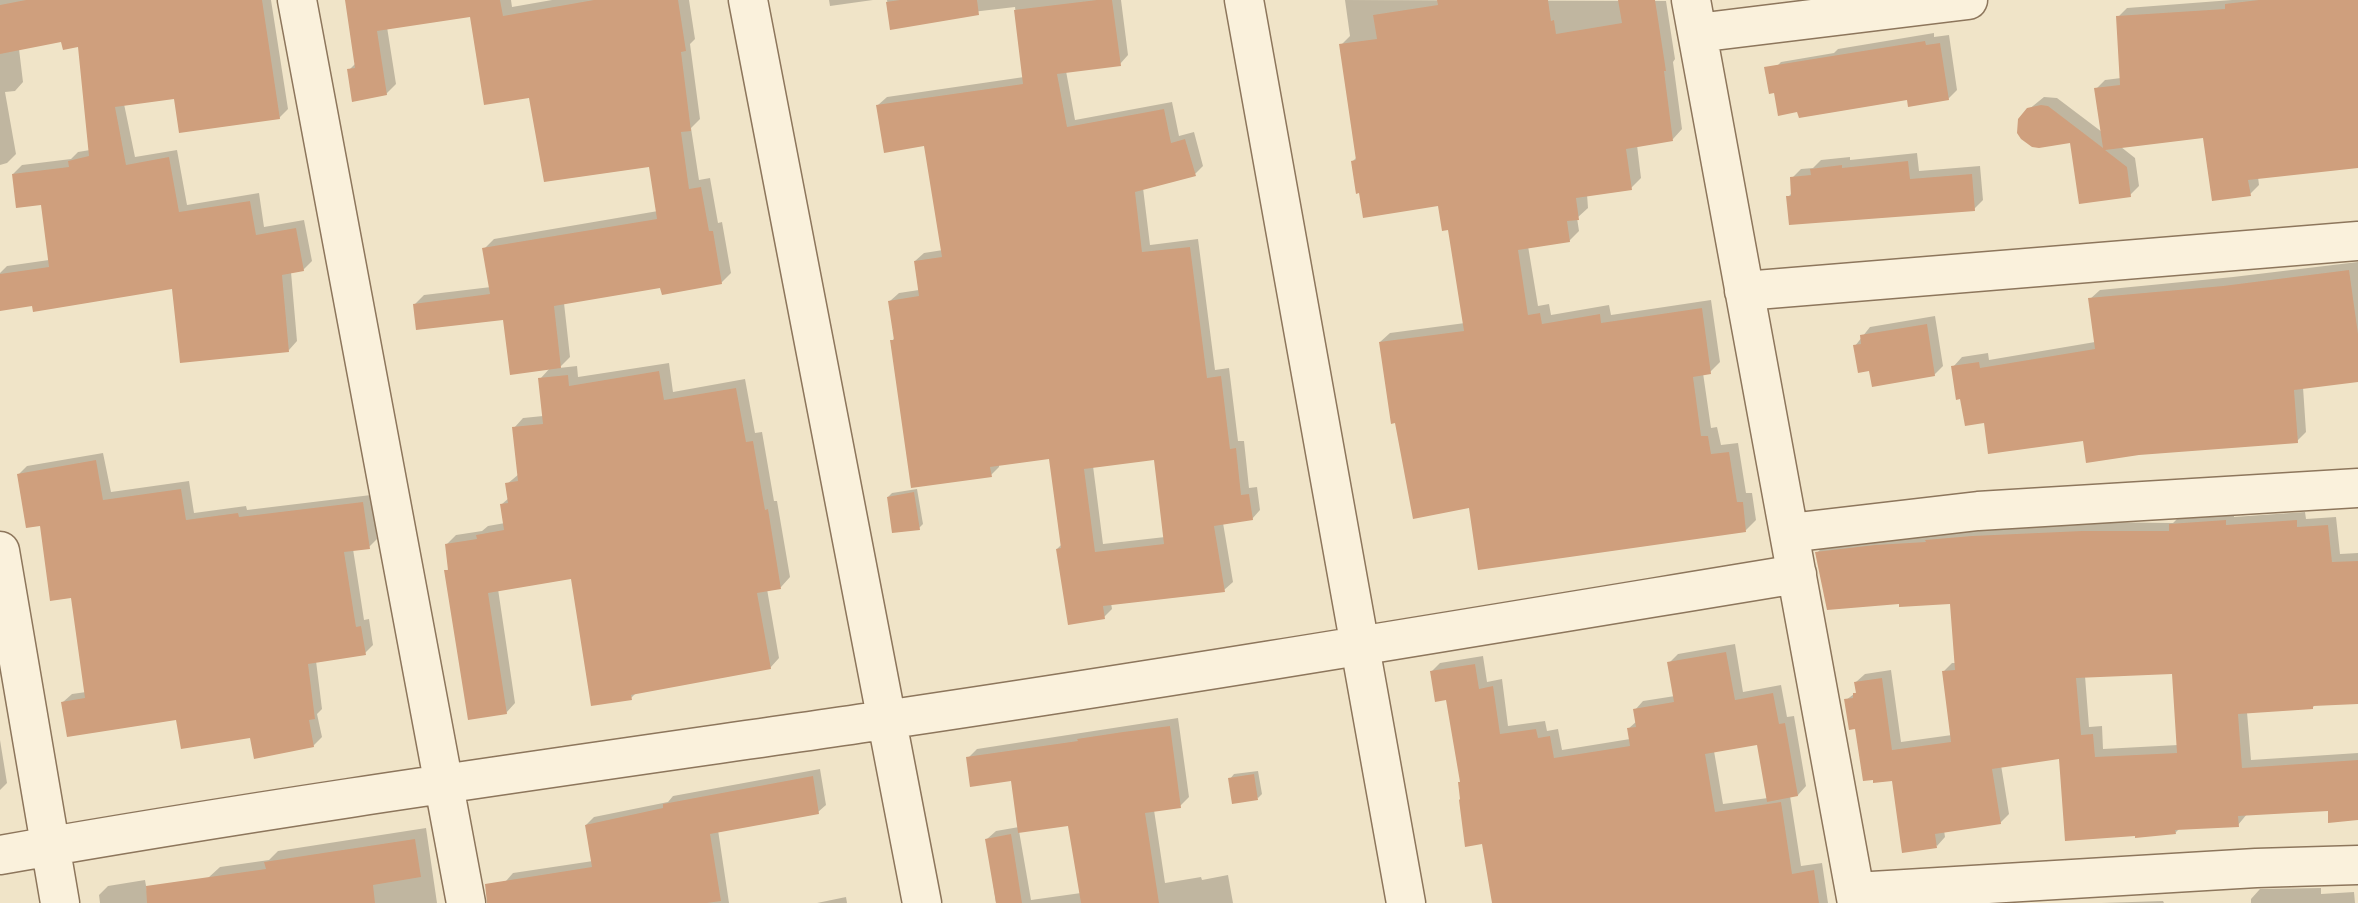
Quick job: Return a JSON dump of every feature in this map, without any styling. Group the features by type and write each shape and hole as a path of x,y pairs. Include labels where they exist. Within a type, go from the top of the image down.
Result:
{"street":[{"path":"297,0 466,903"},
{"path":"748,0 922,903"},
{"path":"1244,0 1406,903"},
{"path":"1968,0 1694,17 1856,898 2256,868 2358,865"},
{"path":"1744,291 2358,241"},
{"path":"1789,533 1978,511 2358,488"},
{"path":"0,551 60,903"},
{"path":"0,855 444,783 888,720 1797,574"}],"building":[{"path":"26,0 262,0 280,119 179,133 174,99 115,107 126,165 169,157 179,212 250,201 256,235 296,228 304,271 282,275 289,352 180,363 172,289 33,312 32,306 0,311 0,274 49,267 41,205 16,208 12,174 69,167 68,161 89,156 78,47 63,50 61,42 0,54 0,5"},
{"path":"345,0 500,0 503,16 594,0 678,0 686,51 681,52 691,131 681,132 689,189 701,187 709,231 713,231 722,284 662,295 660,288 554,306 561,368 510,375 503,320 416,330 413,304 490,294 482,248 657,219 649,167 544,182 529,98 484,105 470,17 377,31 387,95 352,102 347,69 355,68"},
{"path":"977,0 979,15 890,30 886,2"},
{"path":"1112,0 1121,66 1057,74 1067,127 1164,109 1171,143 1185,139 1196,176 1135,192 1142,252 1190,247 1207,378 1221,376 1230,449 1236,448 1241,495 1249,494 1253,520 1214,526 1225,592 1103,606 1105,619 1068,625 1056,549 1061,548 1049,459 990,467 992,477 911,488 890,340 894,340 888,301 919,296 914,261 942,257 924,146 884,153 876,105 1023,84 1014,10","holes":["1154,460 1164,544 1095,552 1084,469"]},
{"path":"1437,0 1548,0 1556,34 1622,23 1618,0 1655,0 1673,141 1626,149 1632,190 1576,198 1579,220 1567,221 1570,242 1518,250 1528,315 1540,313 1542,324 1600,314 1601,323 1702,308 1711,374 1693,377 1701,436 1708,436 1711,454 1729,452 1737,502 1743,502 1746,532 1478,570 1469,508 1413,519 1395,423 1391,424 1379,342 1464,331 1448,230 1442,231 1438,206 1363,218 1351,161 1356,160 1339,44 1377,39 1373,15 1438,5"},
{"path":"2259,0 2358,0 2358,168 2248,180 2251,196 2212,201 2203,138 2105,150 2127,167 2131,197 2079,204 2070,143 2032,147 2017,133 2018,119 2027,108 2048,106 2103,148 2094,88 2120,85 2116,16 2225,9 2225,4"},
{"path":"1925,41 1926,45 1940,43 1949,100 1908,107 1907,100 1799,118 1797,112 1778,116 1774,93 1769,94 1764,67"},
{"path":"1908,161 1910,179 1972,174 1975,211 1789,225 1786,196 1791,196 1790,177 1811,175 1810,169"},
{"path":"2349,270 2358,334 2358,382 2294,390 2298,443 2139,455 2086,463 2083,441 1988,454 1984,423 1965,426 1960,399 1956,400 1951,366 1979,362 1980,368 2095,349 2088,298 2223,286"},
{"path":"1927,324 1935,376 1872,387 1869,371 1858,373 1853,345 1861,344 1860,335"},
{"path":"659,371 664,400 736,388 746,442 753,441 781,589 757,593 771,669 631,695 632,700 591,706 571,579 488,593 507,714 468,720 444,570 448,570 445,544 477,539 476,535 504,530 500,504 508,503 505,483 518,481 512,427 543,424 538,378 568,375 569,386"},
{"path":"96,460 103,500 181,489 186,520 238,513 239,517 363,502 370,549 344,552 356,627 361,626 366,655 308,664 315,719 309,720 314,747 254,759 250,738 181,749 176,720 67,737 61,702 85,698 71,598 50,601 40,526 26,528 17,474"},
{"path":"914,492 920,530 892,533 887,497"},
{"path":"2226,520 2226,525 2297,520 2297,527 2328,525 2332,562 2358,561 2358,704 2238,714 2242,768 2358,760 2358,820 2328,823 2328,811 2238,816 2239,827 2175,830 2176,834 2135,838 2065,841 2059,759 1992,769 2001,824 1935,834 1937,848 1902,853 1892,781 1863,781 1855,729 1849,730 1844,699 1853,698 1853,693 1856,693 1854,682 1882,678 1892,750 1951,742 1942,671 1955,670 1950,604 1899,607 1899,604 1827,610 1815,552 1972,536 2082,531 2169,531 2169,524","holes":["2172,674 2177,753 2095,757 2093,734 2081,735 2076,678"]},
{"path":"1726,652 1735,700 1773,693 1779,724 1785,723 1798,796 1767,802 1757,745 1705,754 1715,812 1781,802 1792,874 1814,870 1819,903 1492,903 1482,844 1465,847 1459,800 1460,782 1446,700 1435,702 1430,671 1475,664 1479,689 1493,686 1500,734 1536,729 1538,738 1550,736 1554,758 1630,746 1627,728 1636,727 1633,709 1674,702 1667,662"},
{"path":"1170,726 1181,808 1145,813 1159,903 1081,903 1068,826 1018,833 1011,781 970,787 966,757"},
{"path":"1254,774 1258,800 1232,804 1228,778"},
{"path":"813,776 819,814 710,834 721,901 487,903 485,884 592,867 585,825 663,808 663,804"},
{"path":"1011,834 1022,903 996,903 985,839"},
{"path":"415,839 421,877 373,885 375,903 147,903 146,886 266,869 264,862"}]}
